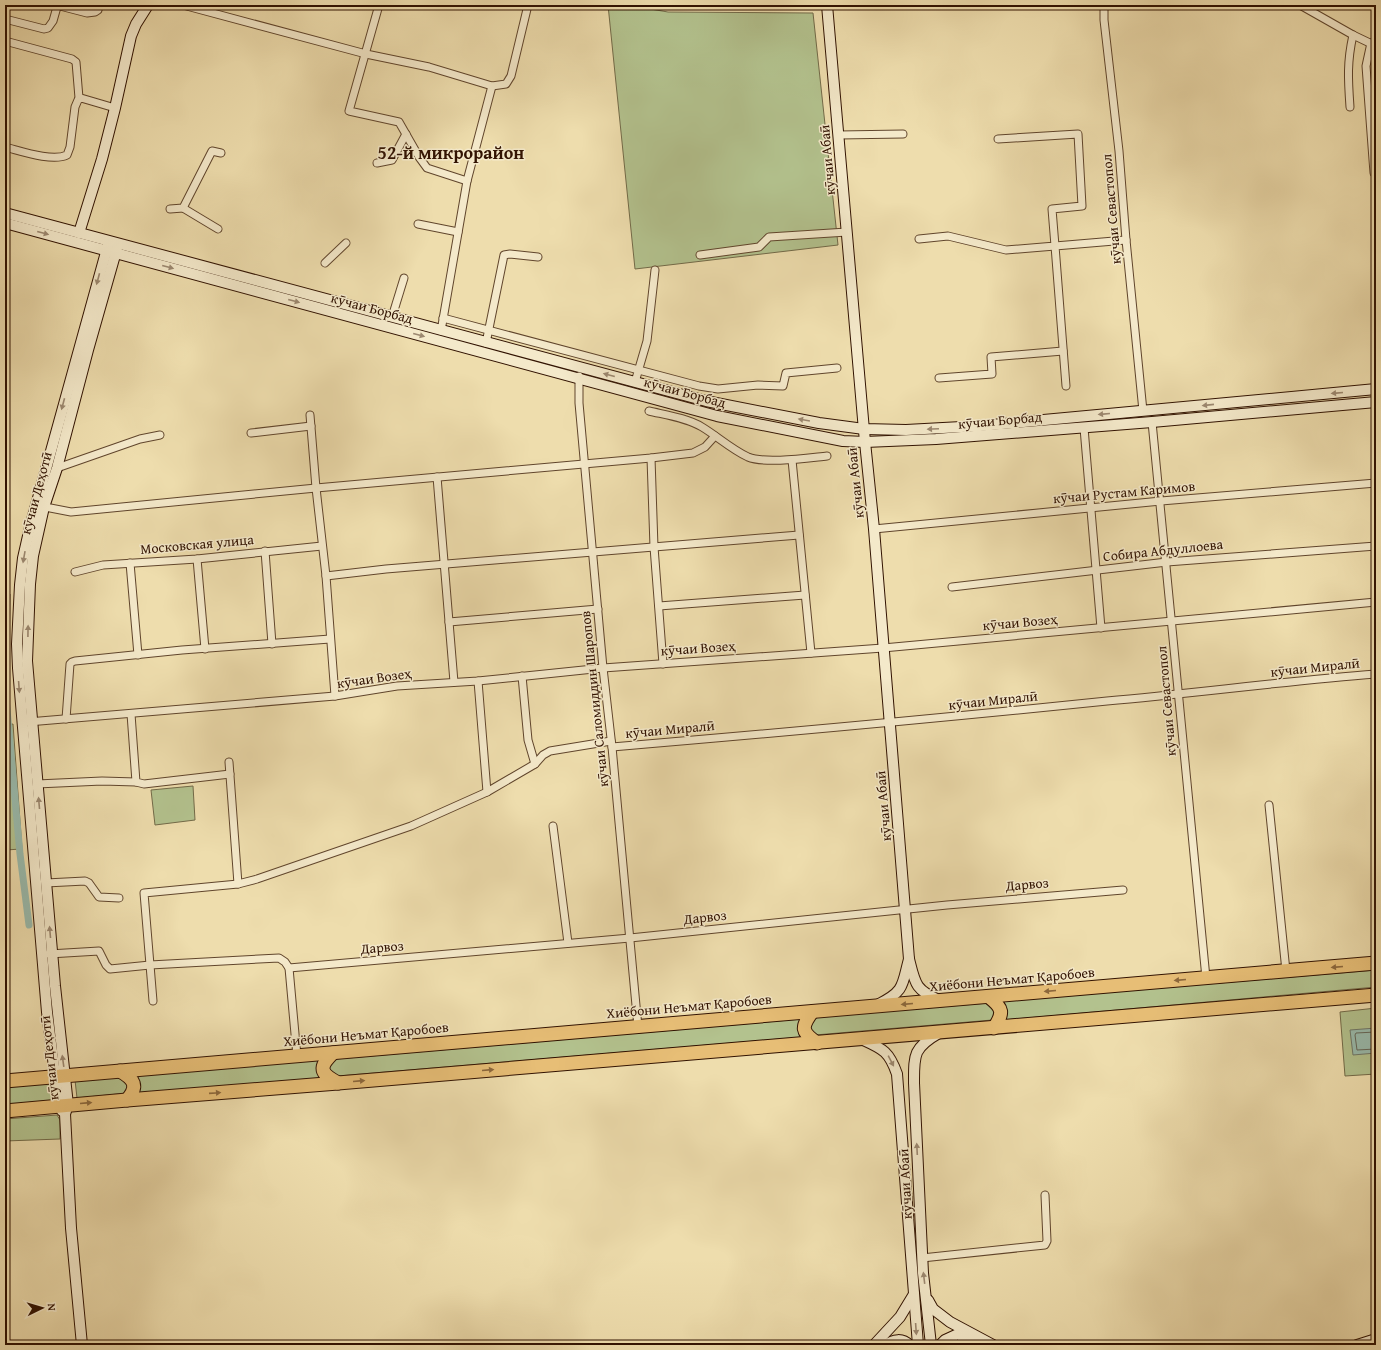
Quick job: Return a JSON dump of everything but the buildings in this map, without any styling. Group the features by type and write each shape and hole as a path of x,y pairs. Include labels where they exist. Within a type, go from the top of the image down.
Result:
{"highway":[{"name":"Хиёбони Неъмат Қаробоев","path":"5,1081 1376,963"},
{"path":"5,1111 64,1108 127,1100 1376,996"},
{"path":"990,997 998,1003 1001,1014 994,1028"},
{"path":"812,1012 804,1026 808,1037 817,1043"},
{"path":"333,1053 325,1061 323,1072 327,1077 338,1083"},
{"path":"120,1071 130,1077 134,1083 134,1088 127,1100"}],"main road":[{"path":"79,233 102,159 115,108 130,36 148,5"},
{"name":"кӯчаи Абаӣ","path":"827,5 874,529 909,959 914,979 919,988 925,994 941,1001"},
{"name":"кӯчаи Борбад","path":"5,213 79,233 112,247 580,373 635,382 720,404 819,423 864,429 906,430 980,426 1376,389"},
{"name":"кӯчаи Борбад","path":"5,223 112,247 392,317 486,343 717,416 843,441 865,442 936,439 1084,428 1376,402"},
{"name":"кӯчаи Деҳотӣ","path":"47,954 46,883 37,784 17,644 20,585 23,558 30,527 57,468 88,350 112,247"},
{"name":"кӯчаи Деҳотӣ","path":"40,506 112,247"},
{"name":"кӯчаи Деҳотӣ","path":"27,722 47,954 64,1108 71,1228 82,1345"},
{"name":"кӯчаи Абаӣ","path":"874,1007 892,997 900,990 909,959"},
{"name":"кӯчаи Абаӣ","path":"931,1345 922,1258 914,1060 919,1047 928,1039 940,1032"},
{"name":"кӯчаи Абаӣ","path":"861,1039 883,1049 892,1060 897,1074 918,1345"},
{"path":"874,1345 900,1317 914,1294"},
{"path":"926,1296 933,1309 950,1322 993,1345"},
{"path":"940,1345 945,1340 958,1334 978,1345"},
{"path":"886,1345 889,1342 900,1339 907,1342 909,1345"},
{"path":"1357,1345 1371,1341"}],"street":[{"path":"5,18 48,28 53,21 57,7 60,6 87,12 95,12 98,10 99,5"},
{"path":"183,5 366,54 429,67 492,86 506,84 511,76 528,5"},
{"path":"379,5 349,111 399,122 427,168 467,181"},
{"name":"кӯчаи Севастопол","path":"1104,5 1104,20 1120,151 1126,240 1143,411"},
{"path":"1300,5 1374,45 1366,66 1374,173"},
{"path":"1350,106 1348,59 1353,35"},
{"path":"5,41 72,59 76,62 79,98 76,101 70,147 67,156 58,158 5,147"},
{"path":"441,331 467,181 492,86"},
{"path":"79,98 115,108"},
{"path":"377,163 392,160 406,134"},
{"path":"839,135 903,134"},
{"path":"998,139 1078,134 1082,206 1052,209 1066,386"},
{"path":"183,208 212,151 221,153"},
{"path":"170,209 183,208 218,229"},
{"path":"418,224 458,232"},
{"path":"700,255 759,247 770,237 847,232"},
{"path":"919,239 948,236 1006,250 1126,240"},
{"path":"325,263 346,243"},
{"path":"486,343 504,255 510,254 538,257"},
{"path":"635,382 648,341 655,270"},
{"path":"392,317 404,278"},
{"path":"443,318 699,386 718,388 758,385 783,386 786,374 837,368"},
{"path":"939,378 992,374 991,357 1064,351"},
{"name":"кӯчаи Саломиддин Шаропов","path":"580,373 584,464 638,1027"},
{"path":"649,411 682,419 701,426 748,457 759,460 792,460 827,456"},
{"path":"310,415 316,488 326,576 335,696"},
{"name":"кӯчаи Севастопол","path":"1152,422 1173,621 1178,694 1206,978"},
{"path":"251,433 311,426"},
{"path":"1084,428 1101,628"},
{"path":"57,468 140,439 160,435"},
{"path":"40,506 71,512 651,458 693,453 705,447 715,436"},
{"path":"651,458 654,547 663,664"},
{"path":"792,460 811,653"},
{"path":"436,478 454,682"},
{"name":"кӯчаи Рустам Каримов","path":"874,529 1160,501 1376,483"},
{"path":"326,576 386,569 799,535"},
{"name":"Московская улица","path":"75,572 103,565 197,559 322,546"},
{"name":"Собира Абдуллоева","path":"952,587 1167,562 1376,546"},
{"path":"265,551 272,644"},
{"path":"197,559 205,649"},
{"path":"130,563 138,655"},
{"path":"659,606 805,595"},
{"name":"кӯчаи Возеҳ","path":"27,722 335,696 397,686 478,681 603,668 883,648 1376,602"},
{"path":"449,622 598,609"},
{"path":"66,719 70,664 72,662 182,650 330,639"},
{"name":"кӯчаи Миралӣ","path":"150,965 144,893 238,884 411,826 487,792 535,764 543,755 550,751 612,744 890,723 1376,674"},
{"path":"522,676 528,740 535,764"},
{"path":"478,681 487,792"},
{"path":"132,714 136,782"},
{"path":"229,762 238,884"},
{"path":"37,784 102,781 136,782 144,784 230,774"},
{"path":"1268,805 1286,971"},
{"path":"553,826 568,944"},
{"path":"46,883 85,881 89,883 99,897 119,898"},
{"name":"Дарвоз","path":"289,968 568,944 906,909 1123,890"},
{"path":"47,954 99,950 106,965 110,969 150,965 279,958 285,962 289,968 297,1056"},
{"path":"150,965 153,1001"},
{"path":"922,1258 1045,1245 1047,1242 1045,1195"}],"green space":[{"path":"608,5 627,5 668,12 813,13 838,245 635,269"},
{"path":"10,594 9,654 5,654 5,595"},
{"path":"13,724 22,849 5,850 5,725"},
{"path":"193,786 195,820 155,825 151,790"},
{"path":"1376,970 1376,987 1004,1020 1002,1001"},
{"path":"989,1003 994,1011 992,1020 815,1035 811,1031 810,1025 815,1017"},
{"path":"1376,1008 1376,1074 1345,1076 1340,1012"},
{"path":"801,1019 803,1037 338,1076 332,1075 329,1067 336,1059"},
{"path":"319,1060 320,1078 136,1093 135,1076"},
{"path":"124,1076 129,1080 128,1093 77,1098 75,1080"},
{"path":"52,1083 53,1100 5,1105 5,1087"},
{"path":"57,1115 60,1120 60,1139 5,1141 5,1119"}],"water":[{"path":"1376,1028 1376,1053 1353,1055 1350,1030"}],"waterway":[{"path":"5,687 20,854 29,925"}],"district":[{"name":"52-й микрорайон","path":"451,153"}]}
